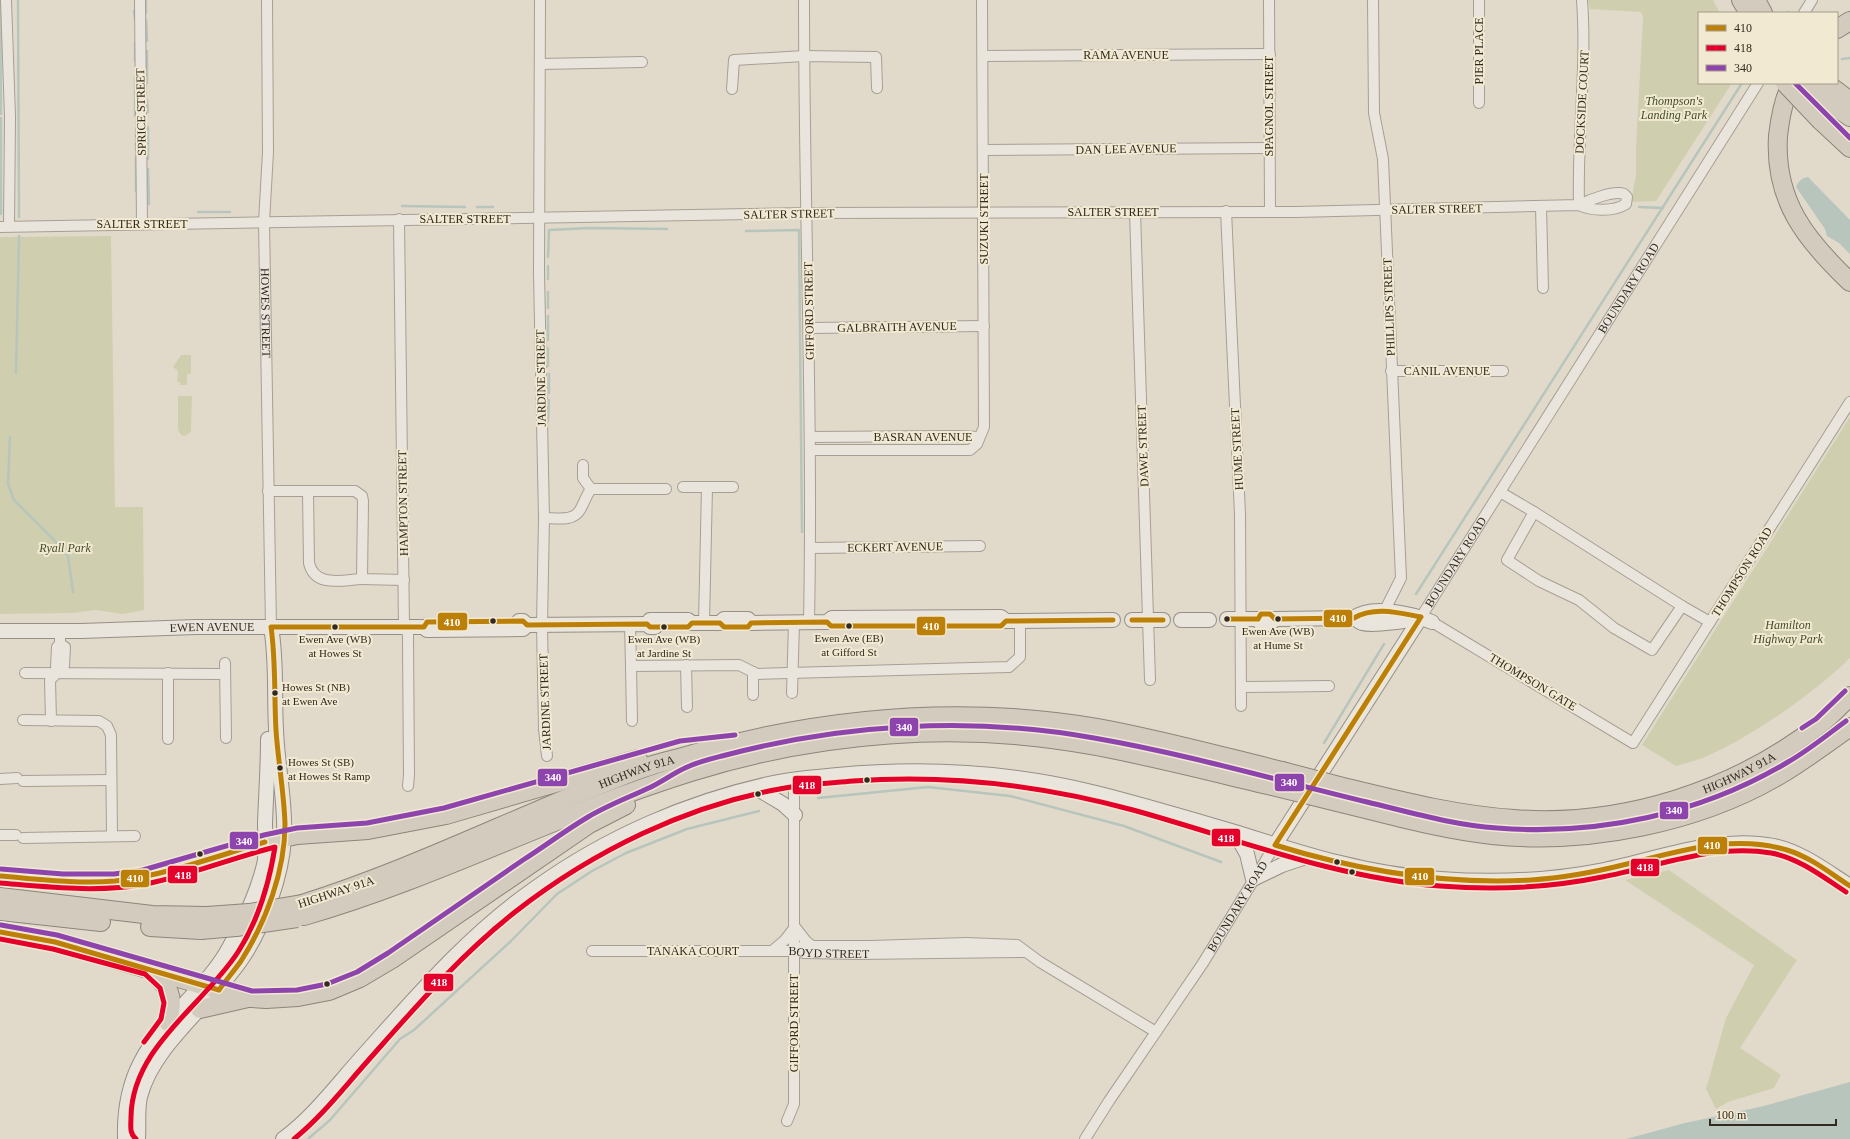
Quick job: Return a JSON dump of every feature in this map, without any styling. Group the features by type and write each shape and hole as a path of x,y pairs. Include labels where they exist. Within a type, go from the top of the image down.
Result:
{"highway":[{"path":"1733,0 1738,12"},
{"path":"1741,0 1747,12"},
{"path":"1756,0 1763,12"},
{"path":"1838,28 1850,21"},
{"path":"1786,84 1821,121 1850,148"},
{"path":"1792,84 1785,98 1779,127 1779,173 1784,193 1795,217 1823,256 1850,282"},
{"path":"1809,84 1842,101"},
{"path":"1827,84 1842,101 1850,117"},
{"path":"1682,798 1769,748 1805,724 1850,686"},
{"name":"HIGHWAY 91A","path":"0,897 152,915 236,927 300,911 342,905 379,892 619,797 692,772 763,753 823,742 914,734 971,733 1035,737 1090,744 1272,786 1334,793 1453,812 1516,819 1546,820 1611,814 1640,809 1682,798 1714,786 1776,755 1820,725 1850,696"},
{"name":"HIGHWAY 91A","path":"300,911 560,801 644,768 735,742 782,732 871,720 945,716 982,717 1030,720 1098,728 1282,771 1334,793 1422,823 1492,835 1529,837 1570,836 1627,830 1712,807 1782,774 1850,727"},
{"path":"0,876 63,881 137,878 178,868 265,842 297,835 368,830 426,820 682,748 735,742"},
{"path":"200,1009 251,998 298,997 329,991 360,978 392,959 589,824 664,788 692,772"},
{"name":"HIGHWAY 91A","path":"0,911 156,927 204,923"},
{"path":"0,932 54,942 251,998"},
{"path":"148,968 166,984 170,993 171,1011 168,1022"}],"main road":[{"name":"EWEN AVENUE","path":"1354,618 1360,613 1384,612 1427,620"},
{"name":"EWEN AVENUE","path":"0,631 60,637 272,627 424,626 427,622 523,621 527,625 647,624 650,620 688,620 698,623 720,623 724,619 748,619 751,623 827,622 831,626 1001,626 1006,621 1020,620 1113,620 1116,615 1129,615 1132,620 1164,620 1166,615 1178,615 1181,620 1209,620 1214,614 1224,613 1234,619 1258,619 1261,614 1270,614 1275,619 1354,618 1362,623 1427,620"},
{"name":"BOUNDARY ROAD","path":"1275,845 1401,649 1427,620"},
{"path":"1394,622 1401,632 1401,649"},
{"name":"HOWES STREET","path":"125,1133 129,1089 138,1065 147,1050 168,1022 243,957 258,929 270,900 280,864 284,838 282,786 276,740 275,647 272,627"},
{"name":"HOWES STREET","path":"141,1136 138,1110 144,1084 168,1045 200,1009 242,923 264,864 268,644 272,627"},
{"path":"283,1139 310,1115 462,949 478,933 530,891 586,854 655,820 705,802 756,788 794,780 877,772 980,774 1057,784 1097,793 1309,856 1411,877 1494,882 1546,878 1587,873 1712,845 1747,843 1788,850 1812,862 1850,886"},
{"path":"756,788 783,804 795,815"},
{"path":"1235,833 1247,854 1253,879 1283,864 1309,856"},
{"path":"117,1139 125,1133"}],"street":[{"path":"4,226 10,117 6,0"},
{"name":"SPRICE STREET","path":"140,0 142,224"},
{"name":"HOWES STREET","path":"267,0 268,152 264,222 268,491 272,627"},
{"name":"JARDINE STREET","path":"540,0 540,218 544,518 542,625 544,729 547,756"},
{"name":"GIFFORD STREET","path":"804,0 806,202 810,328 810,622"},
{"name":"SUZUKI STREET","path":"979,437 984,428 984,150 982,0"},
{"name":"SPAGNOL STREET","path":"1269,0 1270,211"},
{"name":"PHILLIPS STREET","path":"1373,0 1374,113 1383,159 1401,578 1384,612"},
{"name":"PIER PLACE","path":"1479,0 1479,103"},
{"name":"DOCKSIDE COURT","path":"1579,205 1579,145 1585,38 1582,0"},
{"path":"1805,12 1812,0"},
{"name":"RAMA AVENUE","path":"983,56 1270,54"},
{"path":"732,89 734,60 804,56 876,57 877,88"},
{"path":"541,64 642,62"},
{"name":"BOUNDARY ROAD","path":"1427,620 1500,492 1757,84"},
{"name":"DAN LEE AVENUE","path":"984,150 1269,148"},
{"name":"SALTER STREET","path":"4,226 209,224 399,219 807,213 1385,210 1579,205"},
{"path":"1540,206 1543,288"},
{"name":"HUME STREET","path":"1226,211 1240,514 1234,619 1241,687 1241,706"},
{"name":"DAWE STREET","path":"1136,212 1150,680"},
{"name":"HAMPTON STREET","path":"399,219 404,626 408,634 408,786"},
{"name":"GALBRAITH AVENUE","path":"810,328 984,326"},
{"name":"CANIL AVENUE","path":"1391,371 1503,372"},
{"name":"THOMPSON ROAD","path":"1633,743 1850,402"},
{"name":"BASRAN AVENUE","path":"810,450 970,450 977,444 979,437 811,437"},
{"path":"583,465 583,478 591,489"},
{"path":"683,486 707,488 733,487"},
{"path":"698,623 707,488"},
{"path":"544,518 572,517 579,512 585,497 591,489"},
{"path":"591,489 666,489"},
{"path":"268,491 355,491 362,496 362,579"},
{"path":"308,492 309,563 311,571 319,579 404,580"},
{"path":"1500,492 1710,622"},
{"path":"1534,512 1507,560 1539,581 1579,600 1592,608 1614,628 1652,650 1682,606"},
{"name":"ECKERT AVENUE","path":"810,548 980,546"},
{"path":"631,666 739,665 758,674 1009,667 1020,657 1020,620"},
{"name":"THOMPSON GATE","path":"1427,620 1633,743"},
{"path":"792,693 794,622"},
{"path":"630,624 632,721"},
{"path":"60,637 57,647 56,667 60,672"},
{"path":"225,663 226,738"},
{"path":"686,665 687,707"},
{"path":"51,721 50,680 60,672"},
{"path":"753,695 754,672"},
{"path":"25,673 225,674"},
{"path":"168,673 168,739"},
{"path":"1241,687 1329,686"},
{"path":"23,720 99,721 107,726 111,735 112,836"},
{"path":"0,778 111,780"},
{"name":"GIFFORD STREET","path":"787,1121 794,1104 794,780"},
{"path":"0,835 20,837 135,836"},
{"name":"BOUNDARY ROAD","path":"1085,1139 1203,963 1275,845"},
{"path":"772,951 785,940 795,927 812,946"},
{"name":"BOYD STREET","path":"795,951 803,946 1008,943 1022,947 1025,952 1156,1032"},
{"name":"TANAKA COURT","path":"592,951 795,951"},
{"name":"BOYD STREET","path":"795,951 805,953 856,954 1025,952"}],"green space":[{"name":"Thompson's Landing Park","path":"1588,0 1713,0 1719,12 1698,12 1698,84 1731,84 1656,201 1631,202 1636,175 1636,147 1643,17 1641,12 1590,9"},
{"name":"Ryall Park","path":"111,236 115,507 143,507 144,610 123,614 96,610 72,613 0,614 0,237"},
{"path":"181,355 191,355 191,374 187,374 187,385 180,385 180,382 177,382 178,371 173,367"},
{"path":"178,396 192,396 191,432 185,436 181,435 178,430"},
{"name":"Hamilton Highway Park","path":"1850,417 1850,658 1801,700 1743,738 1705,757 1676,766 1642,745"},
{"path":"1669,870 1797,960 1740,1048 1781,1075 1774,1088 1728,1102 1716,1109 1706,1089 1726,1018 1754,965 1625,880"}],"shaded area":[{"path":"1808,177 1850,220 1850,254 1839,243 1827,236 1825,229 1796,187 1800,180"},
{"path":"1850,1082 1850,1139 1626,1139 1685,1123 1764,1106"}],"waterway":[{"path":"0,0 1,114"},
{"path":"18,0 19,217"},
{"path":"146,0 146,13"},
{"path":"134,11 135,19"},
{"path":"146,20 147,41"},
{"path":"135,43 135,61"},
{"path":"147,51 147,83"},
{"path":"1842,59 1850,58"},
{"path":"135,77 135,116"},
{"path":"1416,594 1741,84"},
{"path":"147,100 148,112"},
{"path":"1,118 1,214"},
{"path":"148,127 148,159"},
{"path":"136,131 136,150"},
{"path":"136,158 136,191"},
{"path":"148,169 149,204"},
{"path":"402,206 465,207"},
{"path":"477,207 493,207"},
{"path":"1639,207 1663,208"},
{"path":"198,212 230,212"},
{"path":"548,257 549,230 589,228 667,229"},
{"path":"746,231 799,230 802,532"},
{"path":"16,373 19,236"},
{"path":"548,266 548,279"},
{"path":"548,292 548,308"},
{"path":"548,316 548,340"},
{"path":"548,348 548,366"},
{"path":"549,374 549,393"},
{"path":"548,421 549,400"},
{"path":"10,437 8,484 14,500 68,556 73,592"},
{"path":"1324,743 1384,644"},
{"path":"818,798 928,787 1010,796 1124,826 1221,862"},
{"path":"308,1139 330,1120 400,1039 414,1030 511,941 557,894 592,871 626,853 687,829 759,811"}],"transit line":[{"name":"340","path":"1796,84 1850,138"},
{"name":"410","path":"1258,619 1261,614 1270,614 1275,619 1354,618 1362,614 1379,611 1396,612 1421,617"},
{"name":"410","path":"1275,845 1421,617"},
{"name":"410","path":"1227,619 1258,619"},
{"name":"410","path":"271,627 424,627 427,622 523,621 527,625 647,624 650,627 688,627 692,623 720,623 724,627 748,627 751,623 827,622 831,626 1001,626 1006,621 1113,620"},
{"name":"410","path":"1132,620 1163,620"},
{"name":"410","path":"219,990 241,961 258,930 272,896 282,860 285,824 276,730 273,640 271,627"},
{"name":"340","path":"1802,728 1816,719 1845,691"},
{"name":"340","path":"1,925 57,935 252,991 297,990 327,984 357,972 388,953 588,817 651,787 685,768 708,760 767,745 860,730 954,726 1001,727 1048,731 1128,744 1448,821 1497,828 1535,830 1611,824 1648,818 1684,808 1755,780 1796,757 1846,721"},
{"name":"340","path":"1,869 63,874 114,874 143,870 264,835 297,828 367,823 444,808 680,741 735,735"},
{"name":"418","path":"294,1139 322,1112 418,1004 455,965 494,929 545,890 576,869 609,850 677,819 712,806 785,788 889,779 960,781 1029,788 1098,801 1133,810 1323,866 1401,882 1440,886 1501,888 1562,884 1623,873 1707,854 1728,851 1750,851 1771,853 1791,859 1810,869 1846,892"},
{"name":"410","path":"0,876 72,882 115,881 152,875 265,842"},
{"name":"410","path":"1275,845 1370,869 1433,878 1498,881 1543,879 1603,870 1707,846 1727,844 1767,845 1787,850 1804,857 1850,886"},
{"name":"418","path":"0,883 91,889 128,887 179,876 275,847 270,875 262,902 251,928 238,952 207,991 172,1028 156,1048 143,1069 134,1092 131,1117 131,1132 136,1139"},
{"name":"410","path":"0,932 55,942 219,990"},
{"name":"418","path":"0,939 53,949 145,974 160,988 164,1003 161,1019 144,1042"}],"place":[{"name":"Ewen Ave (WB) at Hume St","path":"1278,619"},
{"name":"Ewen Ave (EB) at Gifford St","path":"849,626"},
{"name":"Ewen Ave (WB) at Howes St","path":"335,627"},
{"name":"Ewen Ave (WB) at Jardine St","path":"664,627"},
{"name":"Howes St (NB) at Ewen Ave","path":"275,693"},
{"name":"Howes St (SB) at Howes St Ramp","path":"280,768"}]}
